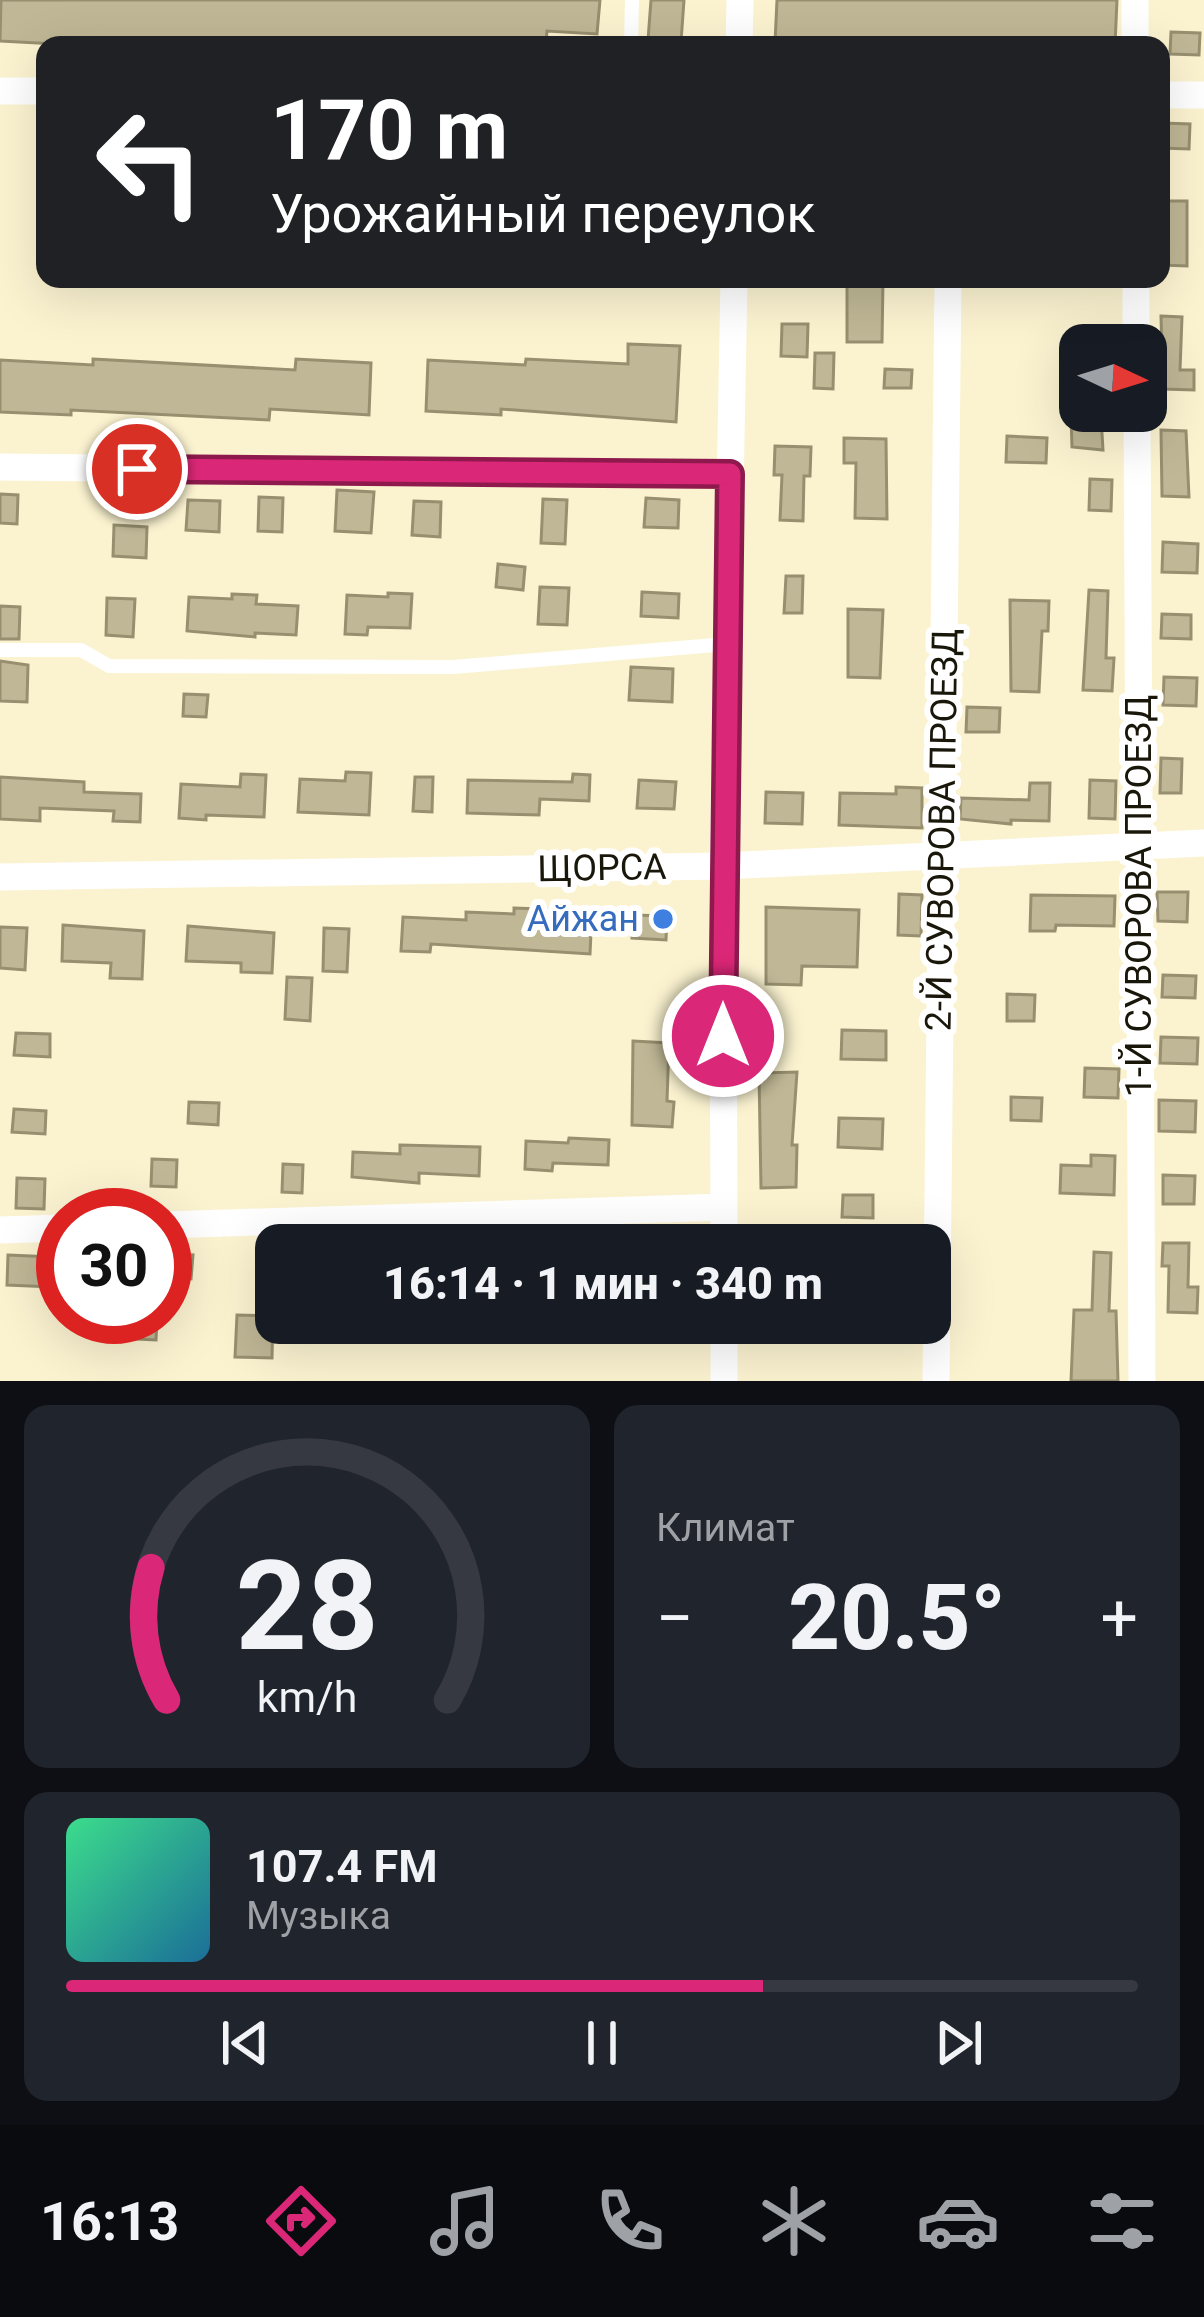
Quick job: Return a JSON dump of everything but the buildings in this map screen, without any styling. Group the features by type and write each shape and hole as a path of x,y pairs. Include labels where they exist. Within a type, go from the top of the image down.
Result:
{"street":[{"path":"739,36 740,0"},
{"path":"1135,0 1135,36"},
{"path":"0,91 36,91"},
{"path":"1170,95 1204,95"},
{"path":"724,1224 723,866 734,288"},
{"name":"2-Й СУВОРОВА ПРОЕЗД","path":"936,1381 948,288"},
{"path":"1136,288 1136,324"},
{"name":"1-Й СУВОРОВА ПРОЕЗД","path":"1137,432 1142,1381"},
{"path":"0,467 730,474"},
{"name":"ЩОРСА","path":"0,878 723,866 1204,843"},
{"path":"192,1224 724,1207"},
{"path":"0,1230 36,1229"},
{"path":"724,1344 724,1381"}],"lane":[{"path":"632,0 632,36"},
{"path":"0,650 81,650 109,666 453,667 727,644"}],"place":[{"name":"Айжан","path":"663,919"}],"route":[{"path":"137,469 730,474 723,1036"}]}
